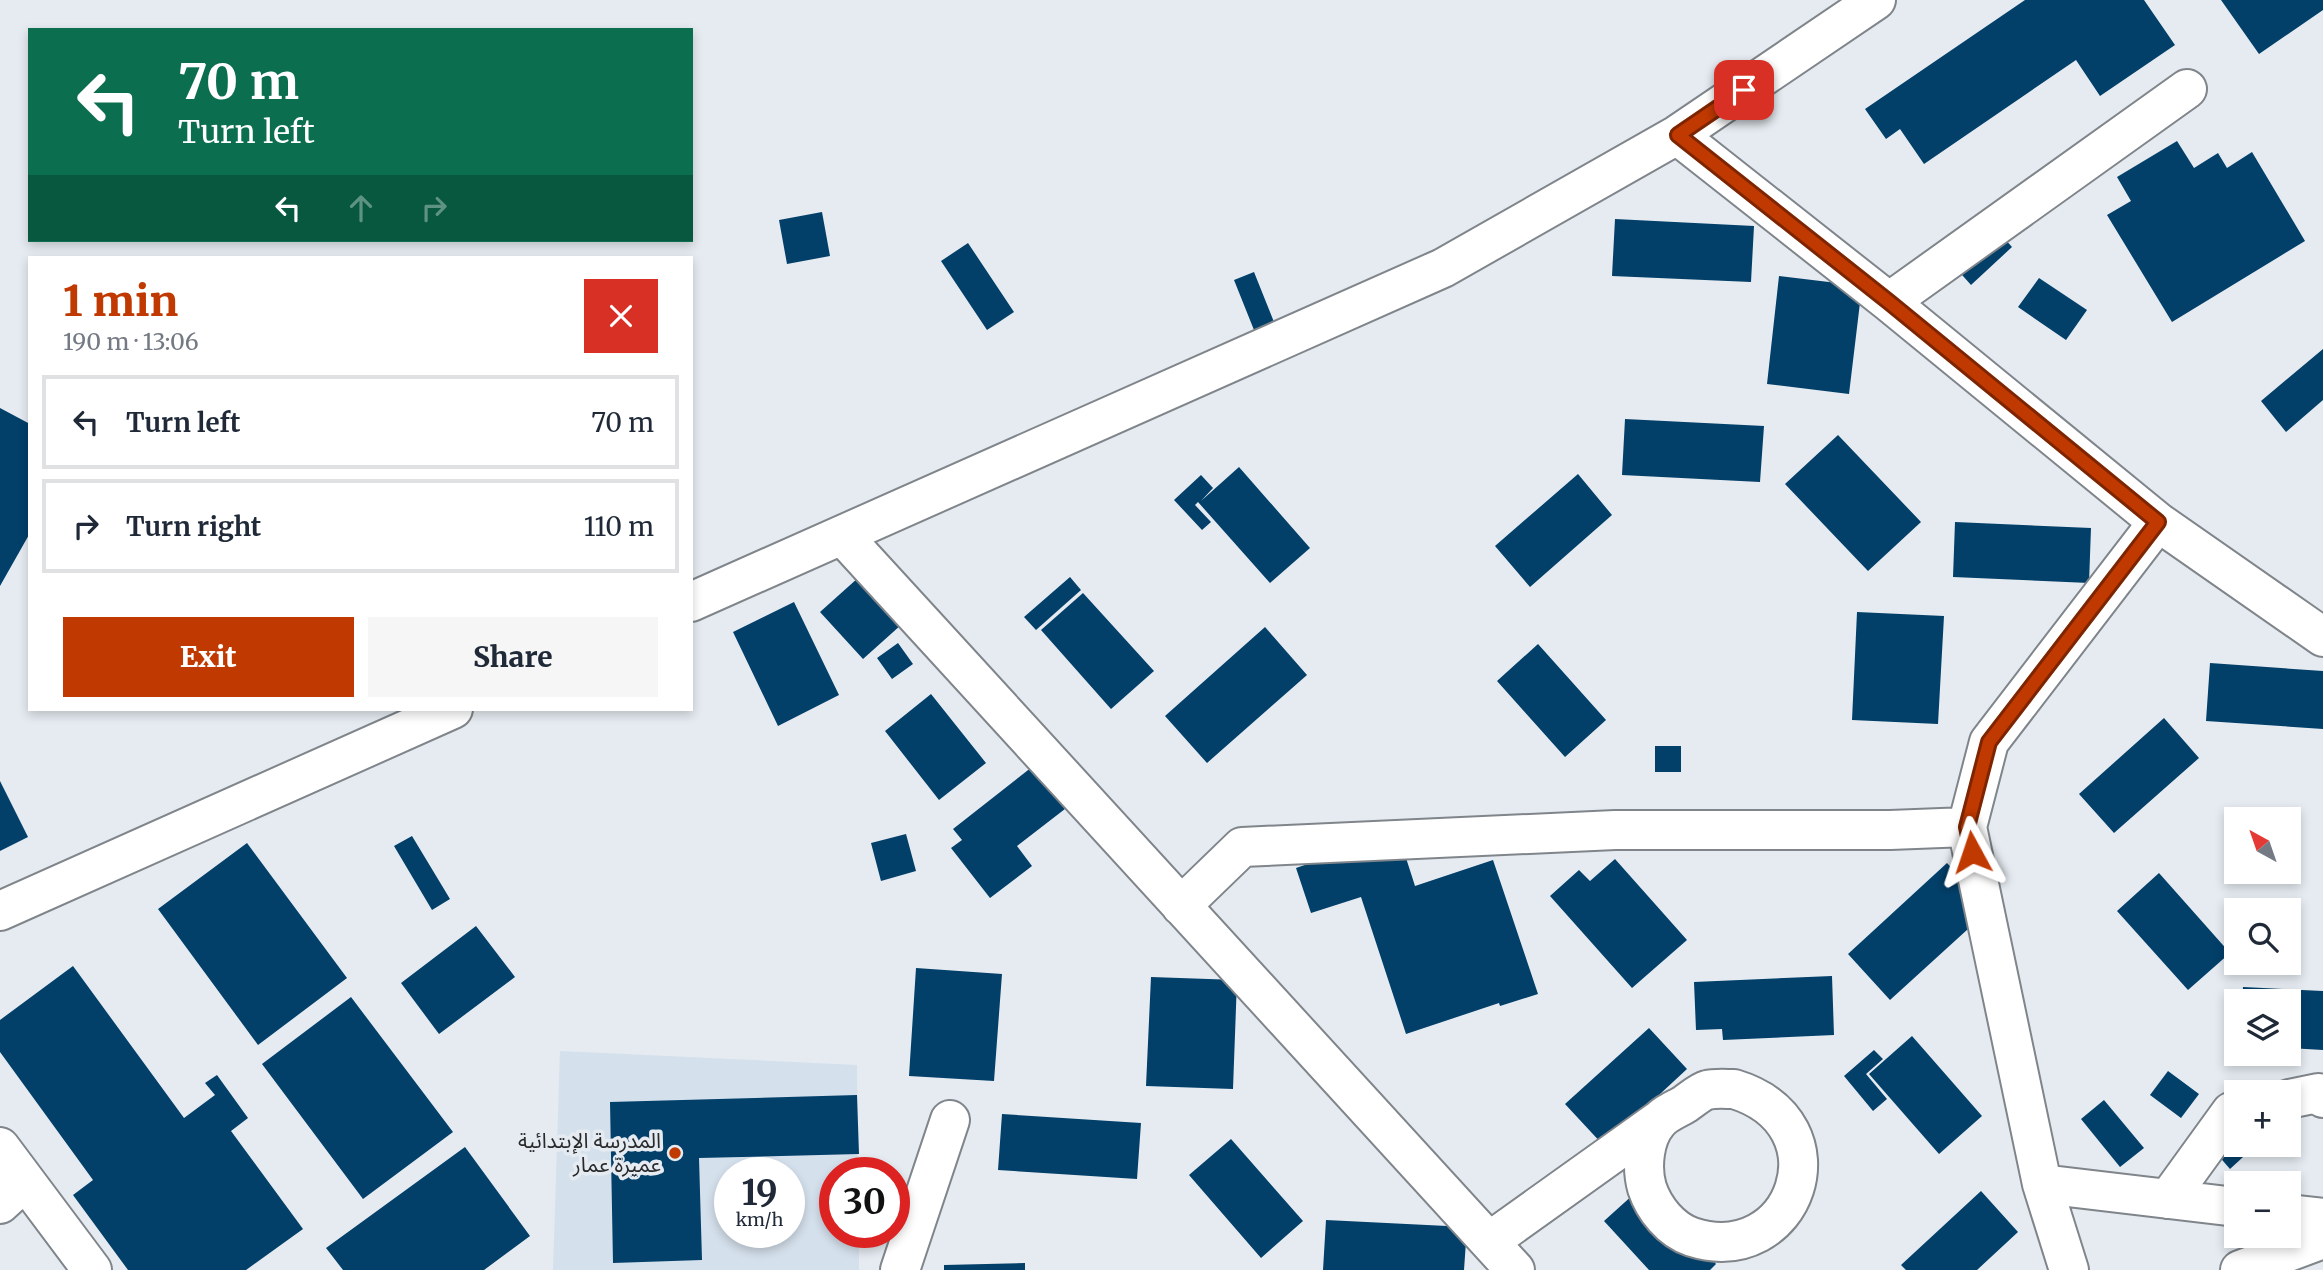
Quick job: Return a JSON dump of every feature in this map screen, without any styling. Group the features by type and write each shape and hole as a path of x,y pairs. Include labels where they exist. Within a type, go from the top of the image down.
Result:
{"street":[{"path":"693,601 1443,268 1678,135 1876,0"},
{"path":"1889,302 2187,89"},
{"path":"1678,135 1889,302 2158,522 2323,637"},
{"path":"2069,1270 2042,1184 1967,827 1989,742 2158,522"},
{"path":"842,535 1515,1270"},
{"path":"0,911 449,711"},
{"path":"1181,906 1242,847 1615,830 1890,830 1967,827"},
{"path":"1490,1241 1658,1121 1707,1090 1734,1089 1752,1095 1774,1109 1790,1130 1798,1156 1798,1176 1790,1202 1773,1224 1760,1233 1704,1256 1657,1210 1646,1186 1646,1145 1658,1121"},
{"path":"2301,1097 2318,1093 2323,1098"},
{"path":"900,1270 950,1120"},
{"path":"2168,1199 2224,1122"},
{"path":"0,1147 12,1193 92,1270"},
{"path":"2042,1184 2224,1206"},
{"path":"2301,1215 2323,1218"},
{"path":"2240,1270 2323,1239"}],"shaded area":[{"path":"560,1051 857,1065 858,1157 819,1157 819,1248 859,1248 859,1270 553,1270"}],"building":[{"path":"2025,0 2144,0 2175,45 2100,96 2076,60 1924,164 1900,129 1886,139 1865,109"},
{"path":"2221,0 2323,0 2323,10 2259,54"},
{"path":"2177,141 2194,168 2218,153 2227,168 2252,152 2305,241 2172,322 2107,215 2131,201 2117,177"},
{"path":"822,212 830,256 787,264 779,220"},
{"path":"1615,219 1754,226 1751,282 1612,276"},
{"path":"1989,221 2012,247 1971,285 1947,258"},
{"path":"968,243 1014,312 987,330 941,261"},
{"path":"1254,272 1274,322 1254,330 1234,280"},
{"path":"1779,276 1862,286 1849,394 1767,384"},
{"path":"2039,278 2087,310 2066,340 2018,307"},
{"path":"2323,349 2323,400 2286,432 2261,401"},
{"path":"0,408 28,423 28,537 0,586"},
{"path":"1625,419 1764,426 1760,482 1622,475"},
{"path":"1838,435 1921,522 1868,571 1785,484"},
{"path":"1239,467 1310,548 1270,583 1198,502 1195,505 1211,522 1202,530 1174,500 1201,475 1213,488 1201,501"},
{"path":"1578,474 1612,515 1530,587 1495,546"},
{"path":"1955,522 2091,528 2089,583 1953,577"},
{"path":"868,569 911,616 863,659 820,612"},
{"path":"1070,577 1081,590 1036,630 1024,617"},
{"path":"1083,593 1154,671 1111,709 1041,630"},
{"path":"794,602 839,695 778,726 733,632"},
{"path":"1857,612 1944,616 1938,724 1852,720"},
{"path":"1265,627 1307,675 1207,763 1165,716"},
{"path":"898,643 913,664 892,679 877,658"},
{"path":"1538,644 1606,720 1565,757 1497,681"},
{"path":"2210,663 2323,671 2323,729 2206,721"},
{"path":"931,694 986,763 939,800 885,731"},
{"path":"2164,718 2199,758 2114,833 2079,794"},
{"path":"1655,746 1681,746 1681,772 1655,772"},
{"path":"1041,760 1074,802 1017,846 1032,866 990,898 951,848 962,840 953,829"},
{"path":"0,781 28,837 0,851"},
{"path":"1398,833 1415,886 1493,860 1538,994 1500,1006 1499,1003 1406,1034 1361,897 1311,913 1296,868"},
{"path":"906,834 916,871 881,881 871,843"},
{"path":"412,836 450,899 432,910 394,846"},
{"path":"247,843 347,978 258,1045 158,909"},
{"path":"1615,859 1687,940 1632,988 1550,896 1579,870 1590,881"},
{"path":"1947,863 1990,909 1890,1000 1848,954"},
{"path":"2159,873 2224,946 2224,958 2188,990 2117,911"},
{"path":"476,926 515,977 439,1034 401,983"},
{"path":"73,966 184,1118 215,1095 205,1083 217,1075 248,1118 231,1131 303,1229 246,1270 128,1270 73,1195 93,1180 0,1052 0,1020"},
{"path":"916,968 1002,974 994,1081 909,1076"},
{"path":"1832,976 1834,1035 1723,1040 1722,1029 1696,1030 1694,982"},
{"path":"1151,977 1237,980 1233,1089 1146,1086"},
{"path":"2243,987 2283,989 2243,989"},
{"path":"2301,990 2323,991 2323,1050 2301,1049"},
{"path":"351,997 453,1132 363,1199 262,1064"},
{"path":"1649,1028 1687,1069 1604,1146 1565,1104"},
{"path":"1912,1036 1982,1116 1939,1154 1869,1074"},
{"path":"1874,1050 1883,1059 1866,1074 1887,1099 1873,1111 1844,1076"},
{"path":"2168,1071 2199,1094 2181,1118 2150,1095"},
{"path":"857,1095 859,1154 699,1158 702,1260 613,1263 610,1102"},
{"path":"2104,1100 2144,1148 2120,1167 2081,1119"},
{"path":"1002,1114 1141,1123 1137,1179 998,1170"},
{"path":"2224,1134 2224,1157 2243,1157 2230,1169 2210,1146"},
{"path":"1231,1139 1303,1221 1261,1258 1189,1175"},
{"path":"465,1147 530,1236 484,1270 343,1270 326,1248"},
{"path":"1645,1184 1716,1264 1710,1270 1649,1270 1604,1221"},
{"path":"1981,1191 2018,1232 1977,1270 1906,1270 1901,1265"},
{"path":"1326,1220 1467,1227 1464,1270 1323,1270"},
{"path":"1025,1263 1025,1270 944,1270 944,1265"}],"place":[{"name":"المدرسة الإبتدائية عميرة عمار","path":"675,1153"}],"route":[{"path":"1744,90 1678,135 1889,302 2158,522 1989,742 1967,827 1972,852"}]}
